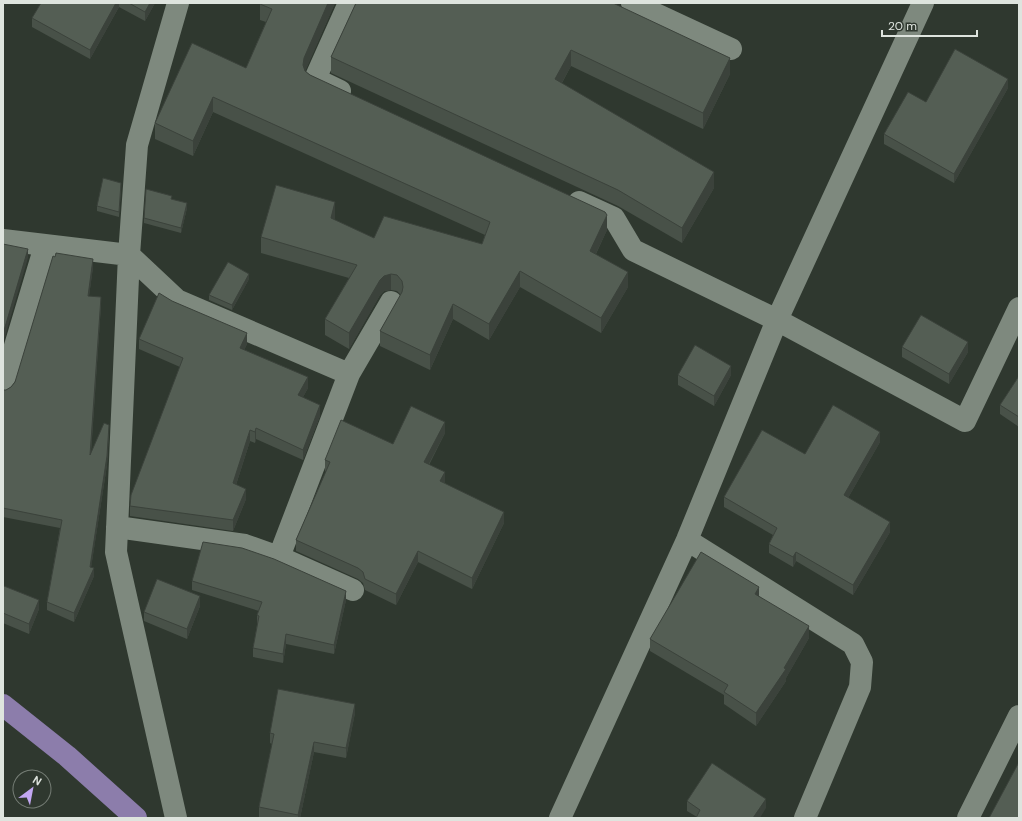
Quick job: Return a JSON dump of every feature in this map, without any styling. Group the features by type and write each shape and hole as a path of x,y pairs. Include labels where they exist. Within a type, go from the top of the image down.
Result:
{"main road":[{"path":"3,705 67,756 136,818"}],"street":[{"path":"176,818 116,552 129,255 137,145 178,3"},
{"path":"349,3 315,79 357,99"},
{"path":"632,3 671,11 731,49"},
{"path":"560,818 687,540 777,320 923,3"},
{"path":"564,195 614,218 633,250 777,320 965,421 1019,308"},
{"path":"3,240 129,255 177,300 349,374"},
{"path":"3,386 45,246"},
{"path":"279,557 349,374 391,302"},
{"path":"117,527 245,545 279,557 353,590"},
{"path":"687,540 854,644 862,662 860,687 805,818"},
{"path":"968,818 1019,716"}],"building":[{"path":"41,3 116,3 90,50 32,18"},
{"path":"129,3 150,3 145,12"},
{"path":"260,3 328,3 304,58 303,65 305,71 310,75 605,212 607,215 590,251 628,272 601,318 520,271 489,324 453,304 430,355 380,331 402,292 402,281 397,275 391,274 384,276 380,280 349,333 325,319 357,265 261,237 276,185 335,202 331,218 374,238 384,216 482,244 490,222 213,97 193,141 155,123 192,43 246,68 272,9"},
{"path":"356,3 613,3 730,58 703,113 571,50 555,79 714,172 682,228 618,190 331,57"},
{"path":"955,49 1008,79 954,174 884,134 908,92 926,102"},
{"path":"103,178 121,183 119,212 97,206"},
{"path":"146,189 172,196 171,199 187,203 181,228 144,218"},
{"path":"3,244 28,249 3,334"},
{"path":"56,253 93,259 88,296 101,297 90,455 104,423 109,425 107,456 90,567 94,568 74,613 47,602 62,520 3,508 3,390 11,387 15,382 53,256 55,257"},
{"path":"228,262 249,274 232,305 209,295"},
{"path":"159,293 172,301 247,333 240,348 308,377 298,395 320,405 303,450 256,428 255,432 250,430 233,483 246,489 233,520 130,506 131,495 183,358 139,339"},
{"path":"921,315 968,342 949,374 902,347"},
{"path":"695,345 731,366 714,396 678,375"},
{"path":"1019,376 1019,417 1000,405"},
{"path":"833,405 880,432 844,495 890,522 853,585 796,552 793,557 769,544 777,528 724,497 762,430 805,454"},
{"path":"411,406 445,422 424,462 445,472 440,481 504,512 472,578 418,551 396,594 365,579 363,572 358,568 296,540 330,462 325,460 341,420 393,444"},
{"path":"203,542 242,548 274,559 346,591 334,645 286,634 283,654 253,648 259,616 257,615 262,602 192,581"},
{"path":"701,552 759,587 755,594 809,626 784,668 786,669 756,713 724,692 728,685 650,639"},
{"path":"157,579 200,596 187,629 144,612"},
{"path":"4,586 39,600 29,624 3,613"},
{"path":"278,689 355,704 346,748 314,742 298,815 259,807 274,734 270,733"},
{"path":"1019,762 1019,818 989,818"},
{"path":"712,763 766,799 753,818 696,818 700,810 687,801"}]}
